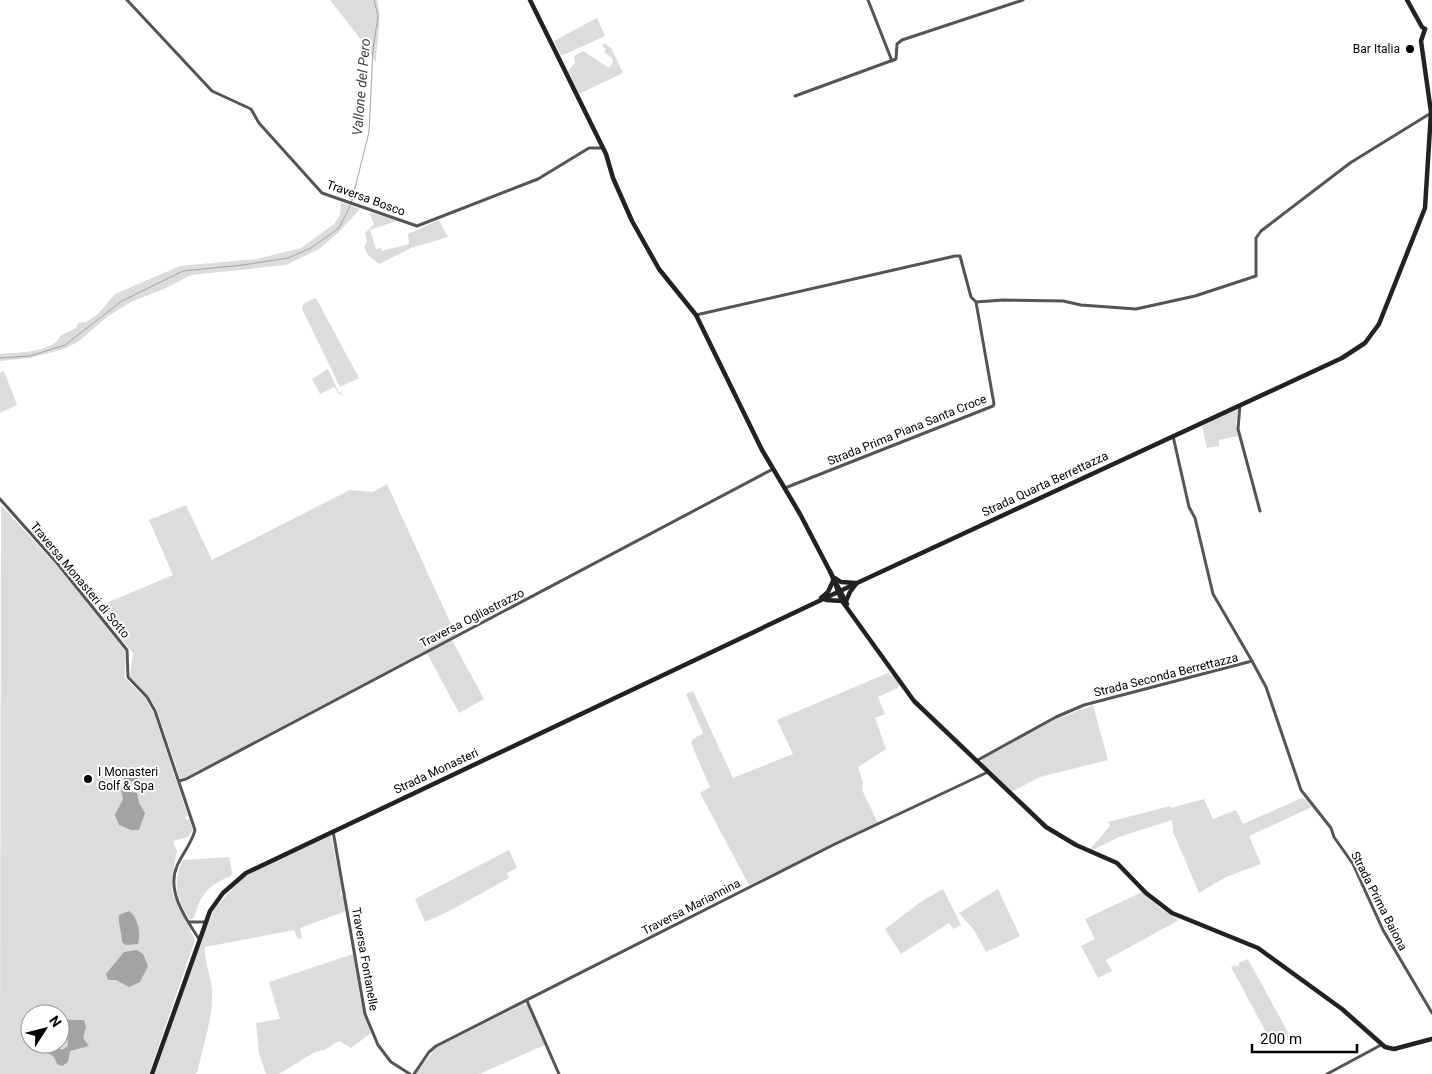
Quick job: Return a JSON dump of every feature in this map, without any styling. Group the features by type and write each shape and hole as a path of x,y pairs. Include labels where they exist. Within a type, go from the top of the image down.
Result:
{"main road":[{"path":"530,0 603,148 613,178 632,222 652,258 696,314 773,469 830,571 844,602 914,701 1046,827 1076,845 1117,863 1146,893 1172,913 1258,948 1350,1015 1381,1045 1394,1049 1432,1039"},
{"path":"1407,0 1422,27 1425,29 1432,26"},
{"name":"Strada Quarta Berrettazza","path":"839,592 1342,358 1356,350 1373,334 1385,311 1425,208 1431,112 1421,41 1425,29"},
{"path":"834,579 842,582 857,583"},
{"path":"817,602 828,592 834,579"},
{"path":"844,602 857,583"},
{"name":"Strada Monasteri","path":"152,1074 205,922 218,900 237,879 255,867 839,592"},
{"path":"817,602 832,599 844,602"}],"street":[{"name":"Traversa Bosco","path":"127,0 212,91 251,109 259,124 322,193 413,224 424,224 538,179 589,148 603,148"},
{"path":"868,0 892,61"},
{"path":"795,96 892,61 898,57 897,44 902,40 1023,0"},
{"path":"976,302 1003,300 1063,301 1087,306 1136,309 1196,296 1253,278 1257,273 1255,246 1257,234 1260,231 1350,163 1431,112"},
{"name":"Strada Prima Piana Santa Croce","path":"696,314 960,256 971,297 976,302 993,406 785,488"},
{"path":"1240,404 1238,429 1260,511"},
{"name":"Strada Seconda Berrettazza","path":"976,761 1056,717 1084,705 1252,661 1213,594 1195,518 1189,507 1173,435"},
{"name":"Traversa Ogliastrazzo","path":"179,780 186,779 773,469"},
{"name":"Traversa Monasteri di Sotto","path":"0,501 57,563 127,650 128,677 147,697 155,711 195,830 177,867 173,884 188,922 199,939"},
{"name":"Strada Prima Baiona","path":"1252,661 1266,687 1302,790 1331,828 1334,836 1353,864 1383,930 1432,1013"},
{"name":"Traversa Mariannina","path":"414,1074 429,1052 436,1046 833,845 988,772"},
{"name":"Traversa Fontanelle","path":"333,830 365,1014 378,1045 391,1062 410,1074"},
{"path":"188,922 205,922"},
{"path":"527,1001 559,1074"},
{"path":"1327,1074 1381,1045"}],"shaded area":[{"path":"330,0 377,0 379,24 376,63 369,50"},
{"path":"597,18 605,36 561,56 554,41"},
{"path":"604,43 611,48 623,73 579,94 568,71 575,63 574,56 583,51 609,68 613,62 612,58 604,52 606,49 602,46"},
{"path":"341,202 360,209 338,233 319,249 286,265 191,275 166,288 131,302 108,316 78,342 64,349 30,358 0,361 0,354 34,351 51,345 60,336 76,328 78,323 86,322 98,314 115,294 180,266 257,259 301,248 334,224 340,215"},
{"path":"369,212 397,221 370,230 376,249 381,248 382,251 409,244 408,234 439,220 448,237 411,248 379,264 368,255 364,247 367,242 365,233 374,224"},
{"path":"316,298 359,378 340,387 302,309 304,303"},
{"path":"328,369 338,391 343,395 339,394 334,387 320,394 312,379"},
{"path":"4,371 17,405 0,413 0,373"},
{"path":"1238,409 1236,424 1238,436 1219,440 1219,446 1207,448 1202,425"},
{"name":"I Monasteri Golf & Spa","path":"387,484 456,635 186,777 180,778 156,708 130,676 133,653 98,610 109,602 173,575 149,520 186,505 212,560 350,490 373,492"},
{"name":"I Monasteri Golf & Spa","path":"1,505 57,566 125,651 125,678 145,698 154,714 188,816 185,817 186,820 189,819 193,830 188,837 173,841 177,851 172,877 172,892 195,940 149,1074 0,1074"},
{"path":"452,640 484,699 459,713 427,653"},
{"path":"890,672 889,675 894,676 900,685 898,688 878,697 885,714 875,718 886,749 858,767 863,783 862,790 878,823 749,885 700,793 710,787 691,743 693,739 703,733 686,694 693,691 733,778 793,754 777,720"},
{"path":"1093,705 1108,760 1040,777 1011,792 981,764 983,758 1054,720"},
{"path":"127,767 138,775 138,778 134,781 126,782 126,791 137,793 139,803 145,813 139,830 131,830 119,825 115,815 123,799 121,790"},
{"path":"1302,798 1306,799 1312,807 1249,836 1261,864 1226,877 1199,893 1173,832 1172,820 1119,837 1093,850 1090,849 1110,826 1108,822 1170,806 1171,808 1204,799 1213,819 1236,810 1243,824"},
{"path":"331,835 342,890 340,895 343,896 346,911 300,928 302,938 298,939 294,930 205,947 212,987 212,1002 198,1070 196,1074 155,1074 200,942 215,908 243,877"},
{"path":"509,850 517,868 507,873 509,878 425,922 415,899"},
{"path":"229,857 231,876 223,879 207,891 199,903 194,918 190,919 181,905 177,890 177,875 183,860"},
{"path":"943,889 961,925 953,929 949,923 901,954 885,929 919,903"},
{"path":"998,889 1020,936 986,952 974,930 959,913"},
{"path":"1142,892 1159,907 1179,920 1106,960 1112,971 1098,978 1081,946 1095,939 1085,919"},
{"path":"129,911 137,921 139,940 138,944 125,945 122,942 119,915"},
{"path":"137,950 143,954 148,966 140,982 129,987 116,980 108,980 106,974 124,952"},
{"path":"353,954 361,1002 371,1033 351,1048 339,1041 324,1050 315,1052 279,1074 266,1074 259,1054 256,1023 280,1019 269,982"},
{"path":"1248,959 1291,1038 1280,1041 1274,1047 1231,967 1236,965 1238,967 1239,963"},
{"path":"524,1004 527,1005 545,1045 479,1074 415,1074 437,1047"},
{"path":"70,1020 84,1020 86,1027 83,1038 89,1046 70,1051"},
{"path":"50,1054 69,1054 68,1062 62,1066 57,1064 54,1057"}],"waterway":[{"name":"Vallone del Pero","path":"0,358 30,356 65,345 122,301 183,271 288,258 311,248 339,228 351,204 369,132 373,49 378,16 374,0"}],"place":[{"name":"Bar Italia","path":"1410,49"},
{"name":"I Monasteri Golf & Spa","path":"88,779"}]}
